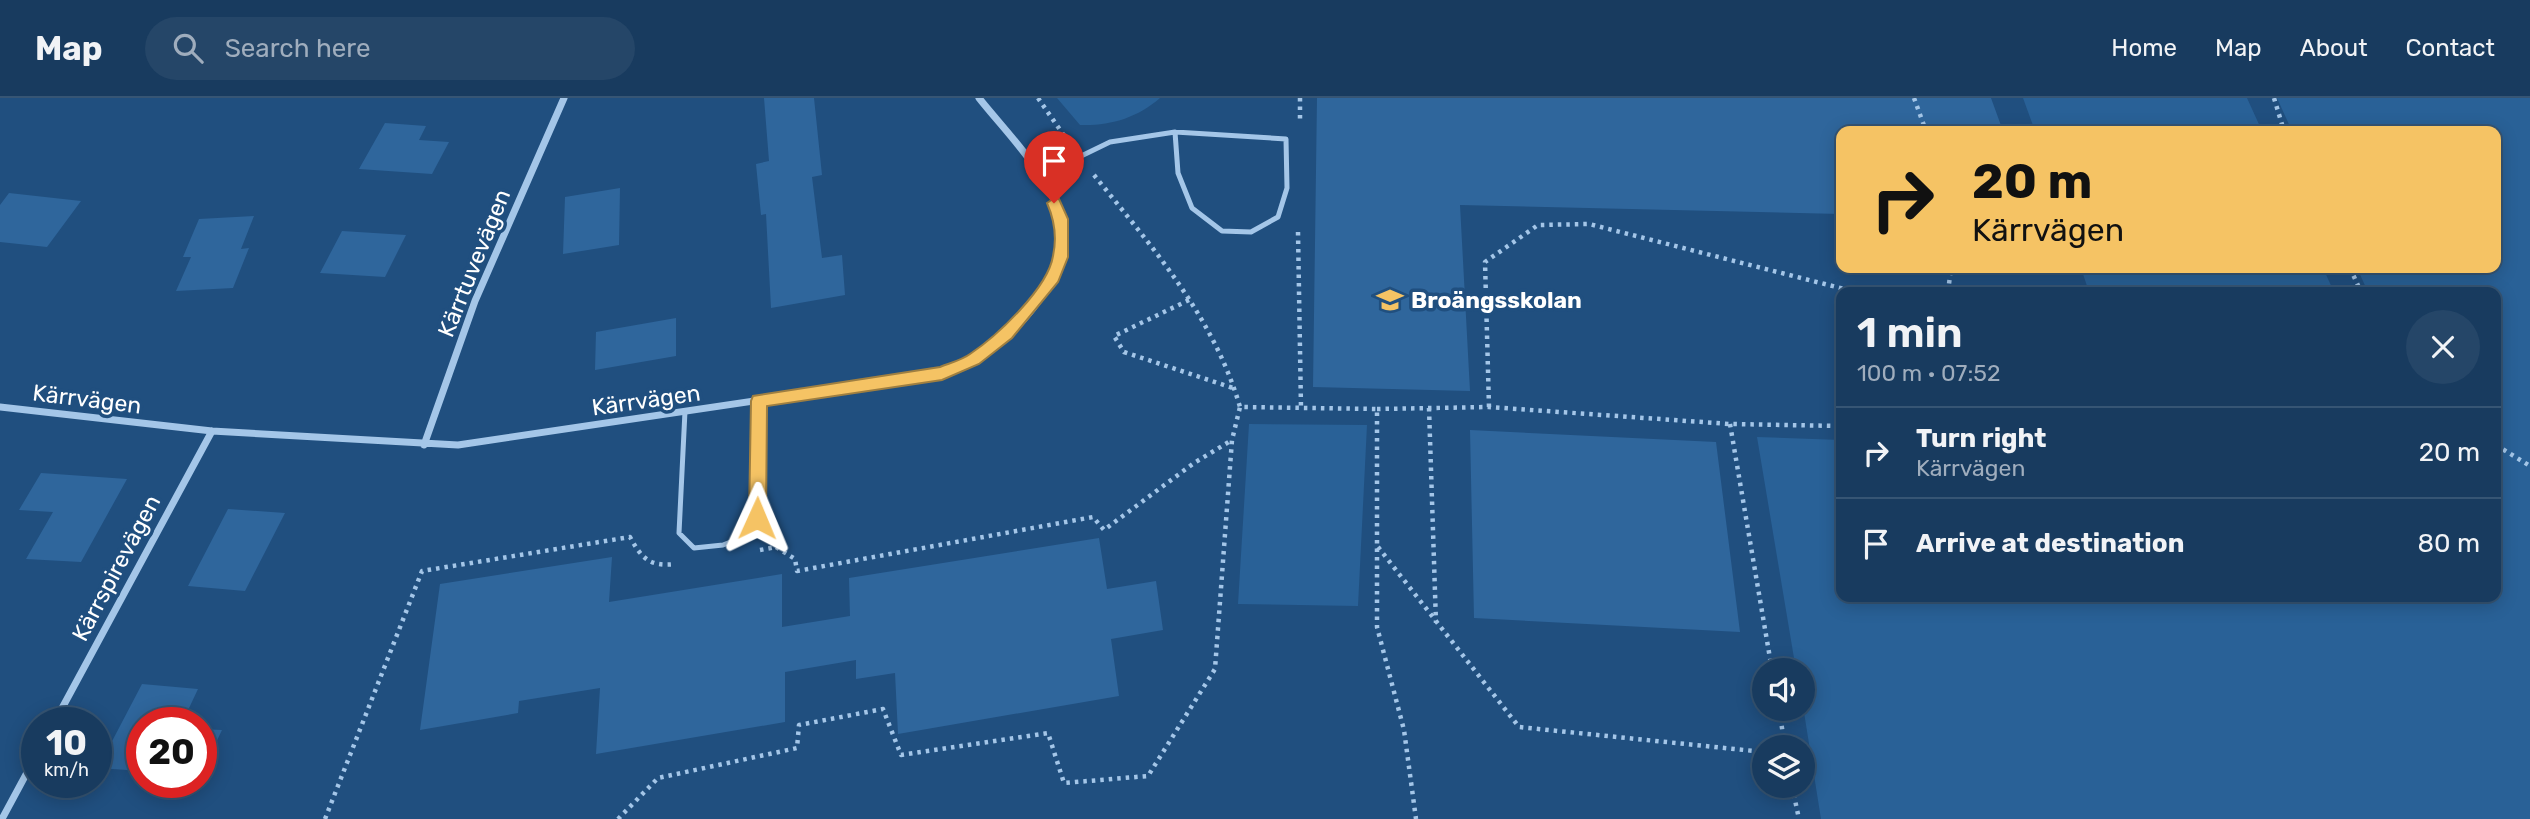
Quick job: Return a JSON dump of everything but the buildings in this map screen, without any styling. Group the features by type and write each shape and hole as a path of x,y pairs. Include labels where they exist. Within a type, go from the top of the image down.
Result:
{"street":[{"name":"Kärrtuvevägen","path":"424,445 475,301 564,98"},
{"name":"Kärrvägen","path":"0,407 212,431 458,445 942,373 974,360 1006,334 1050,282 1061,257 1061,219 1046,188 979,98"},
{"name":"Kärrspirevägen","path":"63,707 212,431"},
{"path":"2,819 21,784"}],"lane":[{"path":"1038,177 1110,142 1175,132 1286,139 1287,188 1278,216 1251,232 1222,231 1192,208 1178,173 1175,132"},
{"path":"685,411 680,533 694,548 727,545 749,533 757,518 759,401"}],"path":[{"path":"618,819 658,778 797,748 799,725 883,709 901,755 1048,733 1064,783 1147,776 1215,669 1232,440 1240,407 1237,389 1189,300 1157,254 1079,157 1038,98"},
{"path":"1299,131 1300,98"},
{"path":"1914,98 1924,126"},
{"path":"2274,98 2282,126"},
{"path":"1489,407 1485,262 1538,225 1589,225 1836,287"},
{"path":"1298,228 1297,311 1301,347 1301,408"},
{"path":"1189,300 1114,335 1124,352 1237,389"},
{"path":"1240,407 1489,407 1730,424 1836,426"},
{"path":"1429,408 1436,624"},
{"path":"1377,409 1377,626 1404,730 1416,819"},
{"path":"1730,424 1770,658"},
{"path":"749,552 776,547 784,550 795,559 797,571 1093,517 1104,530 1194,463 1232,440"},
{"path":"2501,449 2530,466"},
{"path":"776,547 777,521"},
{"path":"326,819 422,571 630,537 647,564 656,567 683,562"},
{"path":"1377,545 1519,727 1752,751"},
{"path":"1795,798 1799,819"}],"shaded area":[{"path":"1057,98 1160,98 1132,116 1102,124 1080,125"},
{"path":"2023,98 2247,98 2260,126 2033,126"},
{"path":"2277,98 2530,98 2530,819 1821,819 1815,781 1815,735 1808,735 1805,721 1815,721 1815,658 1794,658 1757,437 1836,440 1836,602 2501,602 2501,287 2366,287 2359,273 2501,273 2501,126 2290,126"},
{"path":"2083,273 2325,273 2332,287 2087,287"},
{"path":"1249,424 1367,425 1358,606 1238,604"}],"place":[{"name":"Broängsskolan","path":"1390,300"}],"route":[{"path":"757,518 759,401 942,373 974,360 1006,334 1050,282 1061,257 1061,219 1054,203"}]}
